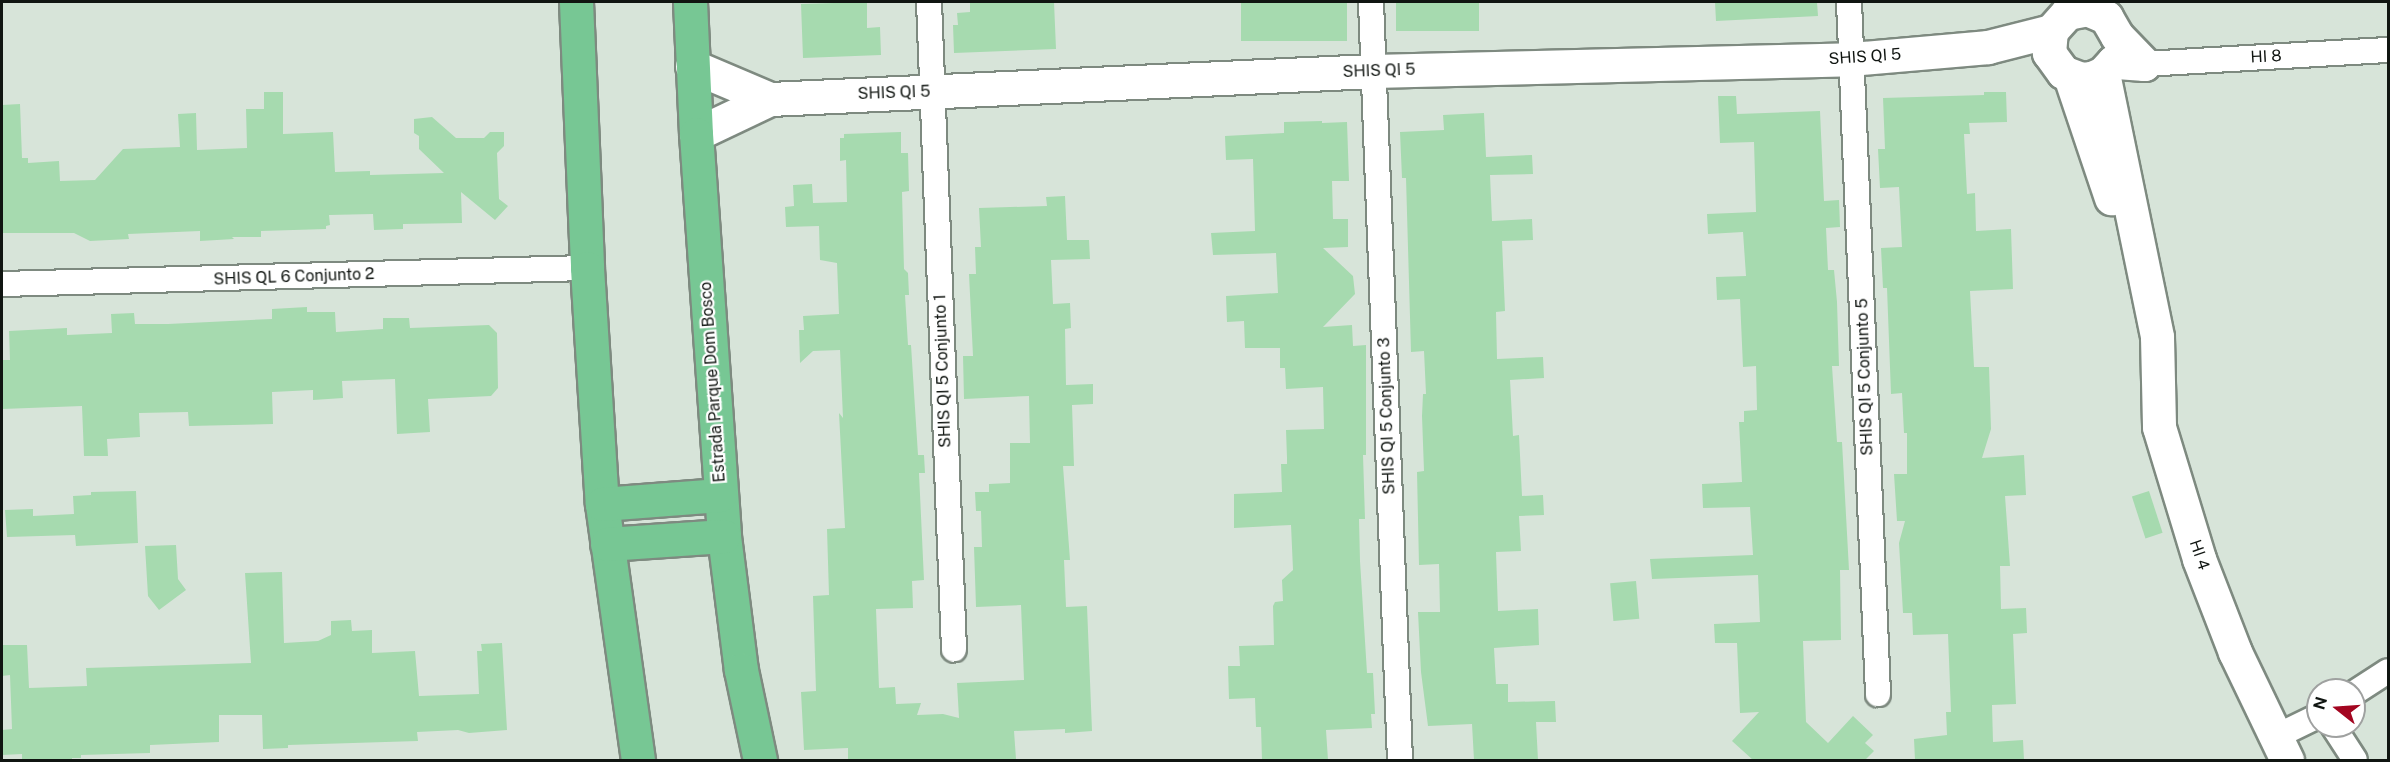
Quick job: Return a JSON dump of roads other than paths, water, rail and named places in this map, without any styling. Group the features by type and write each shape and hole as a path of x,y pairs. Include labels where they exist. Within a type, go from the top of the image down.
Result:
{"main road":[{"path":"576,2 587,268 602,504 638,760"},
{"path":"669,2 669,36 676,51 692,66"},
{"name":"Estrada Parque Dom Bosco","path":"690,2 696,134 720,495 741,670 760,760"},
{"path":"602,504 720,495"},
{"path":"607,544 724,536"}],"street":[{"name":"SHIS QI 5 Conjunto 1","path":"929,2 954,650"},
{"name":"SHIS QI 5 Conjunto 3","path":"1371,2 1400,760"},
{"name":"SHIS QI 5 Conjunto 5","path":"1849,2 1878,694"},
{"path":"2071,28 2106,18 2117,36 2144,64"},
{"name":"SHIS QI 5","path":"696,134 770,99 1373,71 1851,59 1988,47 2071,28 2092,78 2103,73 2113,62 2144,64"},
{"name":"HI 4","path":"2071,28 2157,336"},
{"name":"HI 8","path":"2144,64 2388,50"},
{"name":"SHIS QI 5","path":"692,66 770,99"},
{"name":"HI 4","path":"2103,73 2157,336 2159,426 2199,559 2235,652 2281,749"},
{"name":"SHIS QL 6 Conjunto 2","path":"2,284 587,268"},
{"path":"2366,685 2388,671"},
{"path":"2281,749 2306,727"},
{"path":"2341,738 2355,760"}]}
